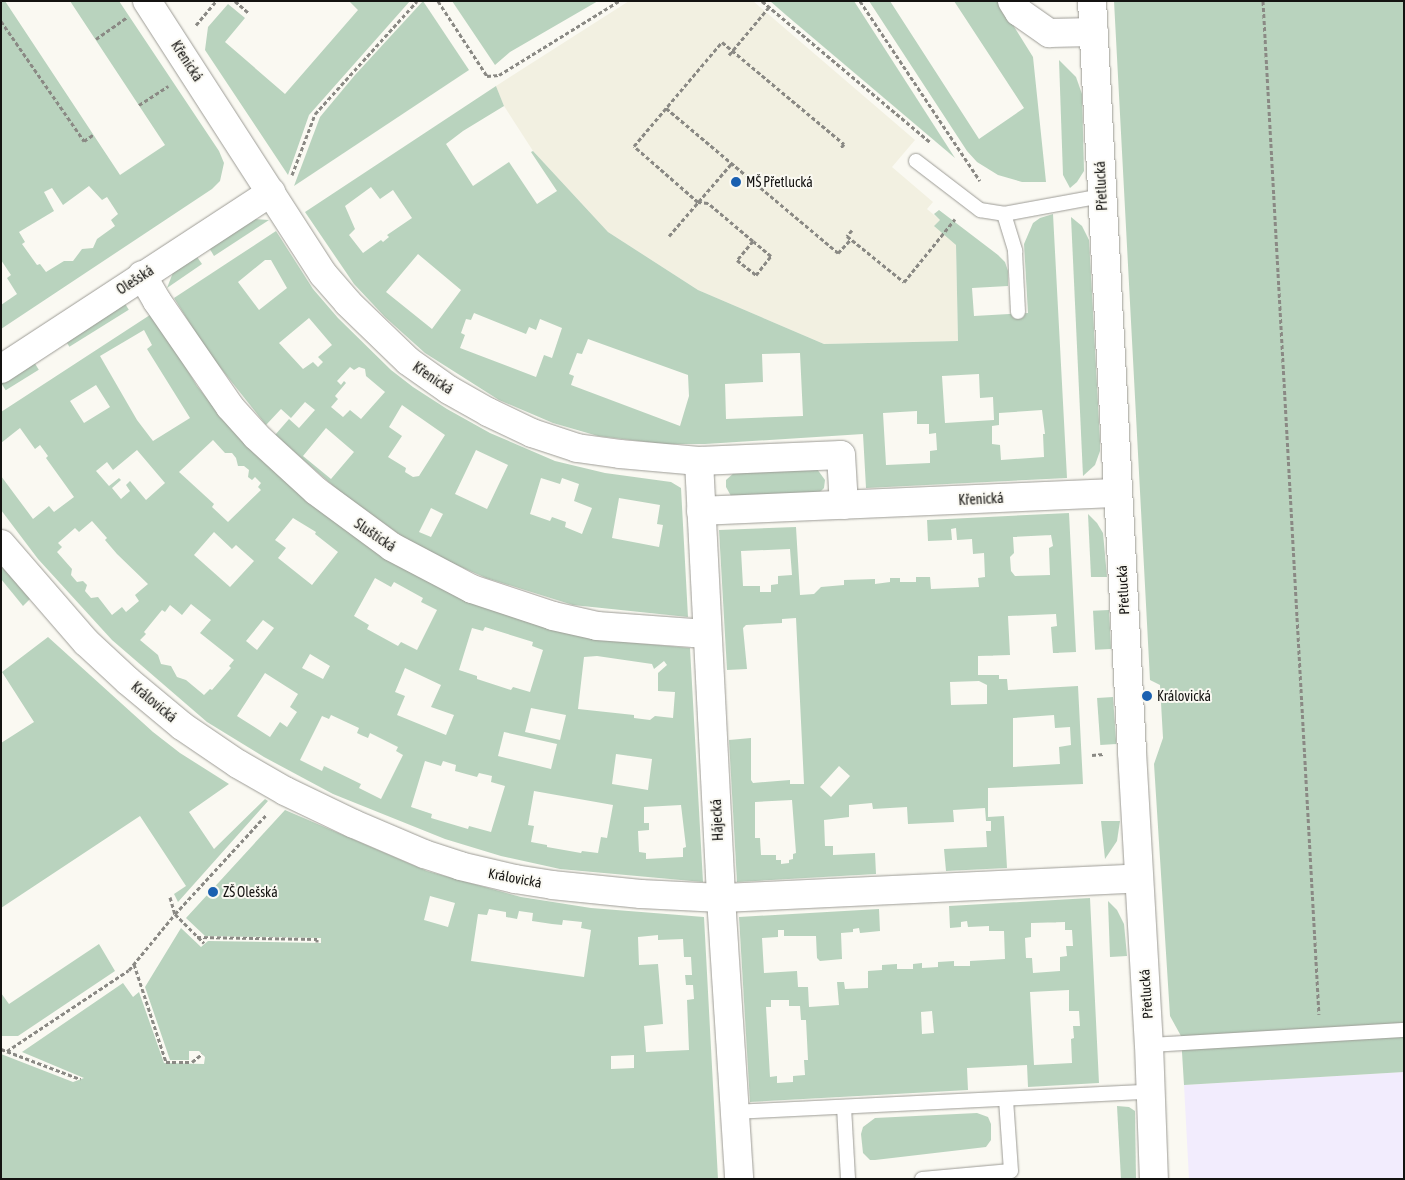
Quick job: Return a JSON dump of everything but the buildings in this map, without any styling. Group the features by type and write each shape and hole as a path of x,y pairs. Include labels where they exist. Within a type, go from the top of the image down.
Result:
{"street":[{"path":"1012,1 1019,12 1049,33 1094,32"},
{"name":"Přetlucká","path":"1092,1 1149,1045 1154,1179"},
{"name":"Křenická","path":"140,8 281,184 323,274 348,304 408,361 449,390 488,412 532,433 577,448 699,461 841,454 844,505"},
{"name":"Olešská","path":"1,369 281,184"},
{"name":"Sluštická","path":"142,275 157,301 230,407 256,436 316,491 392,547 472,589 553,616 597,626 708,634"},
{"name":"Hájecká","path":"699,461 721,898 739,1179"},
{"name":"Křenická","path":"701,511 1118,493"},
{"name":"Královická","path":"1,544 69,624 128,680 182,726 238,764 284,791 424,854 484,872 552,885 641,894 721,898 1139,878"}],"lane":[{"path":"916,161 980,210 1004,214 1059,202 1102,196"},
{"path":"1004,214 1015,251 1018,312"},
{"path":"1149,1045 1404,1030"},
{"path":"735,1112 1151,1092"},
{"path":"922,1179 1011,1171 1006,1099"},
{"path":"844,1107 848,1179"}],"path":[{"path":"235,1 249,13"},
{"path":"281,184 315,114 418,1"},
{"path":"438,1 487,76 499,75 619,1"},
{"path":"762,1 925,138"},
{"path":"860,1 1004,214"},
{"path":"1263,1 1320,1035"},
{"path":"729,55 769,7"},
{"path":"96,39 140,8"},
{"path":"1,21 84,141 93,135"},
{"path":"753,241 737,260 756,275 771,256 708,203 698,202 634,146 722,42 844,144 840,149"},
{"path":"139,105 169,85"},
{"path":"666,108 838,253 851,239"},
{"path":"669,236 732,163"},
{"path":"852,230 848,236 904,282 943,234"},
{"path":"7,1051 119,977 134,964 174,914 268,813"},
{"path":"170,897 174,914 204,943"},
{"path":"197,938 317,939 317,942"},
{"path":"134,964 166,1062 192,1062 202,1054"},
{"path":"1,1049 80,1079"}],"shaded area":[{"name":"MŠ Přetlucká","path":"629,1 753,1 915,140 892,167 933,202 927,209 940,220 956,245 958,341 824,344 698,290 608,232 533,151 504,106 496,86"},
{"path":"1404,1072 1404,1179 1189,1179 1184,1085"}],"green space":[{"path":"1,1 5,1 120,175 165,145 70,1 119,1 219,151 224,163 220,181 212,189 1,329 1,305 17,294 7,278 11,275 1,260","holes":["89,186 102,200 107,197 118,214 111,220 115,226 97,239 93,248 82,249 73,261 64,261 46,272 40,264 37,265 22,244 25,242 19,232 54,211 44,192 52,188 63,205"]},
{"path":"349,1 410,1 309,115 288,175 205,50 208,27 228,4 245,18 225,42 285,94 358,10"},
{"path":"423,1 469,70 294,186 320,117 355,75"},
{"path":"452,1 598,1 510,52 495,65"},
{"path":"770,1 854,1 955,158 786,15"},
{"path":"869,1 890,1 979,139 1024,108 954,1 998,1 1033,57 1046,182 1022,182 998,175 977,162 967,151"},
{"path":"1114,1 1404,1 1404,1072 1184,1085 1181,1036 1170,1016 1154,764 1163,738 1160,685 1150,680"},
{"path":"1059,60 1076,77 1082,94 1084,171 1077,182 1070,188 1063,175"},
{"path":"496,86 504,106 463,131 446,144 473,186 509,162 537,204 557,191 531,152 533,151 608,232 698,290 824,344 958,341 956,245 934,226 940,220 934,214 939,210 998,255 1005,262 1008,271 1008,286 972,288 974,316 1028,313 1024,244 1033,223 1040,218 1053,214 1067,478 866,488 863,434 705,444 663,444 598,436 553,423 499,400 425,353 385,317 354,284 305,212","holes":["371,187 380,199 393,190 412,218 387,235 389,237 383,242 381,240 363,253 349,235 355,229 345,206","418,254 461,290 432,329 386,292","474,313 526,334 529,327 536,330 540,319 562,328 552,358 544,355 536,377 460,348 465,335 461,333 466,319 471,320","588,339 688,375 689,396 680,426 571,385 574,376 569,374 577,353 582,354","800,353 803,416 726,419 725,384 763,382 762,354","979,374 980,398 993,397 994,420 945,423 942,376","1042,410 1045,434 1043,434 1044,457 1001,460 1000,445 992,444 992,426 999,425 999,413","917,411 917,424 929,424 929,434 936,433 937,450 930,451 930,463 886,465 883,413"]},
{"path":"1071,217 1082,226 1089,240 1100,441 1100,451 1095,465 1083,476"},
{"path":"254,219 269,220 214,256 208,246"},
{"path":"276,231 313,289 338,318 391,370 447,409 490,433 555,461 605,473 671,482 681,488 688,617 573,605 486,578 411,543 339,491 275,435 289,419 299,428 315,410 305,402 291,418 281,409 266,425 207,351 174,298","holes":["265,260 271,260 287,288 259,310 238,282","309,318 332,345 318,357 323,362 318,367 313,362 303,369 279,343","350,367 354,370 359,367 365,369 366,376 385,392 361,419 350,410 343,417 331,407 338,399 335,396 346,383 344,381 341,385 337,381","402,405 445,435 419,476 413,477 405,472 406,468 388,457 402,436 389,427","326,428 354,452 331,479 303,456","476,450 508,465 487,509 455,494","541,478 560,484 562,478 579,484 574,501 592,508 582,534 565,527 566,522 552,517 550,521 530,514","619,498 660,505 657,524 663,525 659,547 612,538","431,508 443,514 431,537 419,532"]},
{"path":"195,254 202,264 167,288 174,270"},
{"path":"124,302 129,310 69,347 65,339"},
{"path":"153,313 197,386 218,412 331,517 626,642 690,648 703,882 560,869 501,856 445,839 333,794 264,757 207,722 112,640 38,559 1,510 1,476 33,519 49,506 54,512 74,497 46,458 48,456 40,445 35,449 20,428 1,443 1,412","holes":["144,330 152,345 147,349 190,418 153,441 137,420 100,356","96,385 110,407 84,423 70,401","213,440 225,453 232,453 236,458 238,466 244,466 249,470 248,477 252,480 255,477 261,483 258,487 261,490 228,522 212,507 214,504 179,472","137,450 165,483 146,500 130,481 126,485 130,491 121,499 112,488 121,480 119,478 109,486 96,471 107,462 113,470","293,518 316,532 315,534 338,552 312,585 278,558 286,548 275,540","92,521 107,538 105,540 117,554 148,584 135,595 139,601 126,612 122,607 112,615 98,597 91,598 85,591 87,585 83,581 77,582 71,575 72,569 57,552 62,547 58,543 75,528 79,532","214,532 232,549 236,545 254,561 230,587 194,555","375,578 391,587 394,582 423,598 421,602 437,610 417,650 401,642 398,646 367,629 369,625 354,616","191,604 211,620 200,633 234,660 229,666 231,668 212,690 210,689 204,695 186,680 177,677 171,666 161,664 158,655 140,640 146,634 144,632 162,610 165,612 170,605 182,615","263,620 274,628 257,650 246,641","485,627 533,642 532,646 543,650 530,692 513,687 511,690 477,679 477,676 459,670 472,628 483,631","310,654 330,666 323,679 302,668","597,656 652,664 654,669 664,661 667,665 658,673 658,691 675,692 673,718 655,716 650,720 634,718 634,715 578,709 584,657","405,668 441,685 431,707 454,715 446,735 397,715 405,696 395,692","265,673 298,694 290,707 297,712 287,727 280,722 270,737 237,716","531,708 566,715 560,740 525,732","331,715 359,728 357,733 368,738 370,733 398,747 396,751 403,755 381,799 359,788 361,784 324,766 322,771 300,760 322,716 329,719","504,732 557,744 551,769 498,756","616,754 652,759 648,790 612,784","425,761 441,766 443,761 456,765 455,771 477,777 479,773 492,776 491,782 505,786 491,832 469,826 468,829 431,818 432,814 411,807","534,791 613,805 607,838 601,837 598,853 582,851 581,853 547,847 547,845 531,842 534,826 528,825","681,805 686,847 683,848 683,857 646,859 646,853 639,852 638,831 649,830 649,823 644,823 644,807"]},
{"path":"34,362 39,370 6,390 1,383"},
{"path":"817,469 825,480 824,488 818,494 731,496 726,487 726,480 735,472"},
{"path":"1069,513 1076,652 1053,653 1051,627 1057,626 1056,614 1008,616 1010,655 978,656 978,675 999,675 999,679 1007,679 1008,690 1078,686 1083,784 988,788 988,817 1004,816 1007,868 946,871 944,849 987,847 986,831 991,831 991,821 986,821 985,808 953,810 954,822 908,824 907,807 873,809 872,803 849,805 849,817 824,820 825,846 833,846 833,855 875,853 876,874 737,882 729,740 751,738 751,780 753,783 790,780 790,784 804,784 796,618 782,619 782,623 746,625 743,628 747,669 727,670 719,530 796,527 800,595 814,594 821,587 844,585 844,580 875,579 875,584 890,582 890,578 900,578 900,582 916,582 916,577 930,577 931,589 979,587 978,578 985,577 984,553 973,554 972,539 957,540 956,528 951,529 952,540 928,541 927,520","holes":["1051,535 1053,546 1049,548 1050,575 1015,576 1011,571 1010,557 1014,553 1013,537","790,549 792,575 778,576 778,584 771,585 771,592 760,592 760,586 743,586 741,551","979,681 987,685 987,704 951,705 950,682","1054,715 1055,728 1070,727 1071,745 1059,747 1060,764 1013,767 1013,718","839,766 850,776 831,797 820,787","792,800 796,853 793,854 793,859 789,860 789,863 781,864 781,860 776,860 776,855 761,855 760,838 755,838 755,802"]},
{"path":"1088,514 1103,533 1107,577 1091,577"},
{"path":"1,562 31,598 23,606 1,579"},
{"path":"1109,610 1111,649 1095,650 1093,611"},
{"path":"48,637 153,732 180,753 229,784 189,812 214,849 265,799 268,801 178,902 174,894 186,886 140,816 1,908 1,743 34,722 2,672"},
{"path":"1113,697 1116,744 1100,745 1097,698"},
{"name":"ZŠ Olešská","path":"285,810 427,871 521,897 591,908 704,917 718,1179 1,1179 1,1054 73,1082 84,1078 22,1052 123,983 133,997 139,992 164,1063 204,1064 205,1057 199,1051 189,1051 189,1060 170,1060 145,987 181,928 201,947 208,941 321,943 321,938 205,936 186,918","holes":["430,896 455,903 448,927 424,920","489,909 506,912 506,917 517,919 519,911 533,913 532,921 562,925 563,920 582,922 581,928 591,930 584,977 471,961 478,914 487,915","658,935 658,940 683,939 684,957 691,957 692,975 685,975 686,985 693,985 694,999 687,1000 689,1050 646,1052 644,1026 663,1024 658,964 639,965 638,937","634,1055 634,1068 611,1069 611,1056"]},
{"path":"1101,821 1120,821 1117,841 1105,859"},
{"path":"1090,898 1099,1083 1028,1087 1027,1065 967,1068 968,1090 750,1102 739,917 879,909 880,931 860,933 859,928 853,929 853,932 841,933 842,959 820,961 817,958 816,936 784,936 784,930 778,930 778,937 762,938 764,973 797,971 798,987 808,987 809,1007 839,1005 837,982 844,982 845,989 868,988 868,971 882,970 882,965 897,964 897,969 913,969 913,964 922,963 922,968 938,967 938,962 954,961 954,966 970,966 970,961 1005,959 1004,931 989,931 989,926 968,927 967,921 961,922 961,927 950,928 949,906","holes":["1065,922 1065,930 1072,930 1073,946 1066,946 1067,956 1060,957 1060,971 1033,973 1032,958 1026,958 1025,938 1031,937 1031,923","1069,990 1069,1011 1079,1011 1080,1026 1073,1026 1074,1038 1071,1039 1072,1063 1034,1065 1030,992","771,1000 789,1000 789,1006 800,1006 801,1020 806,1020 808,1060 804,1060 805,1075 793,1076 793,1082 777,1083 777,1076 770,1077 766,1007 771,1007","932,1011 934,1033 922,1034 921,1012"]},
{"path":"1108,901 1117,910 1124,924 1127,956 1110,957"},
{"path":"99,944 115,971 18,1036 1,1036 1,993 9,1004"},
{"path":"1117,1106 1129,1107 1135,1111 1136,1179 1121,1179"},
{"path":"977,1113 988,1117 991,1124 991,1140 986,1147 875,1160 870,1160 863,1153 861,1134 863,1127 875,1118"}],"place":[{"name":"MŠ Přetlucká","path":"736,182"},
{"name":"Královická","path":"1147,696"},
{"name":"ZŠ Olešská","path":"213,892"}]}
